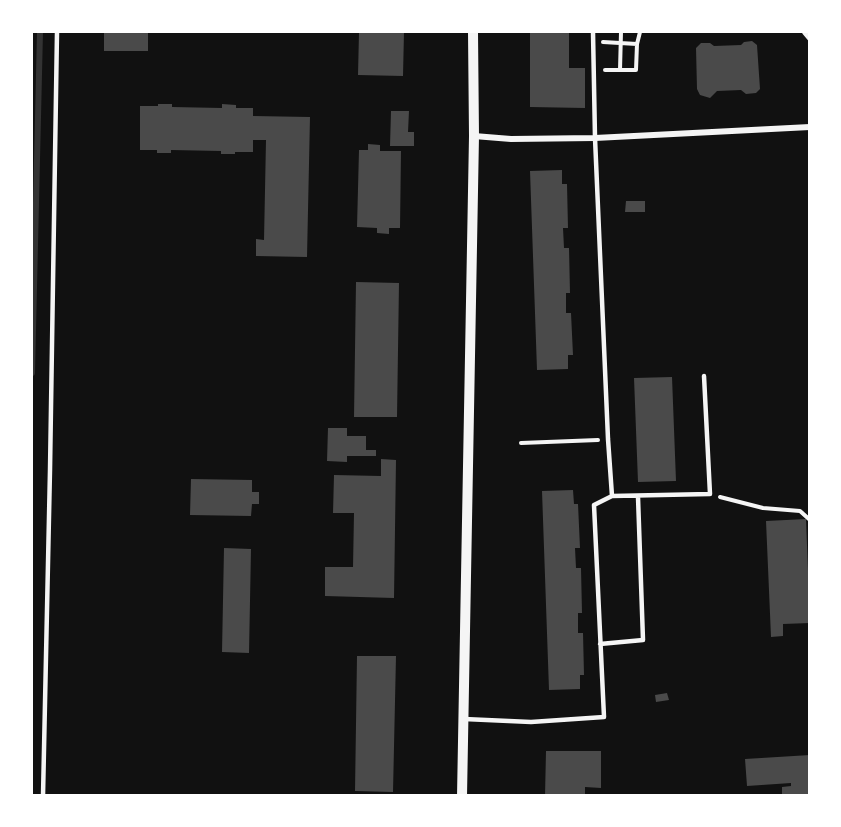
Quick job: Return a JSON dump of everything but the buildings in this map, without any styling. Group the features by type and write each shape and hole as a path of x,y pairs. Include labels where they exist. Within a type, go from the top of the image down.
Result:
{"street":[{"path":"462,795 474,136 473,32"},
{"path":"804,32 810,38"},
{"path":"474,136 595,138 810,127"}],"lane":[{"path":"43,795 51,458 57,32"},
{"path":"593,32 592,70 612,496"},
{"path":"464,719 531,722 604,717 594,505 612,496 710,495 704,376"},
{"path":"600,644 643,640 638,497"}],"path":[{"path":"620,70 621,32"},
{"path":"592,70 636,70 640,32"},
{"path":"593,42 637,44"},
{"path":"521,443 608,439"},
{"path":"710,495 763,508 800,510 810,520"}],"waterway":[{"path":"32,373 40,32"}]}
